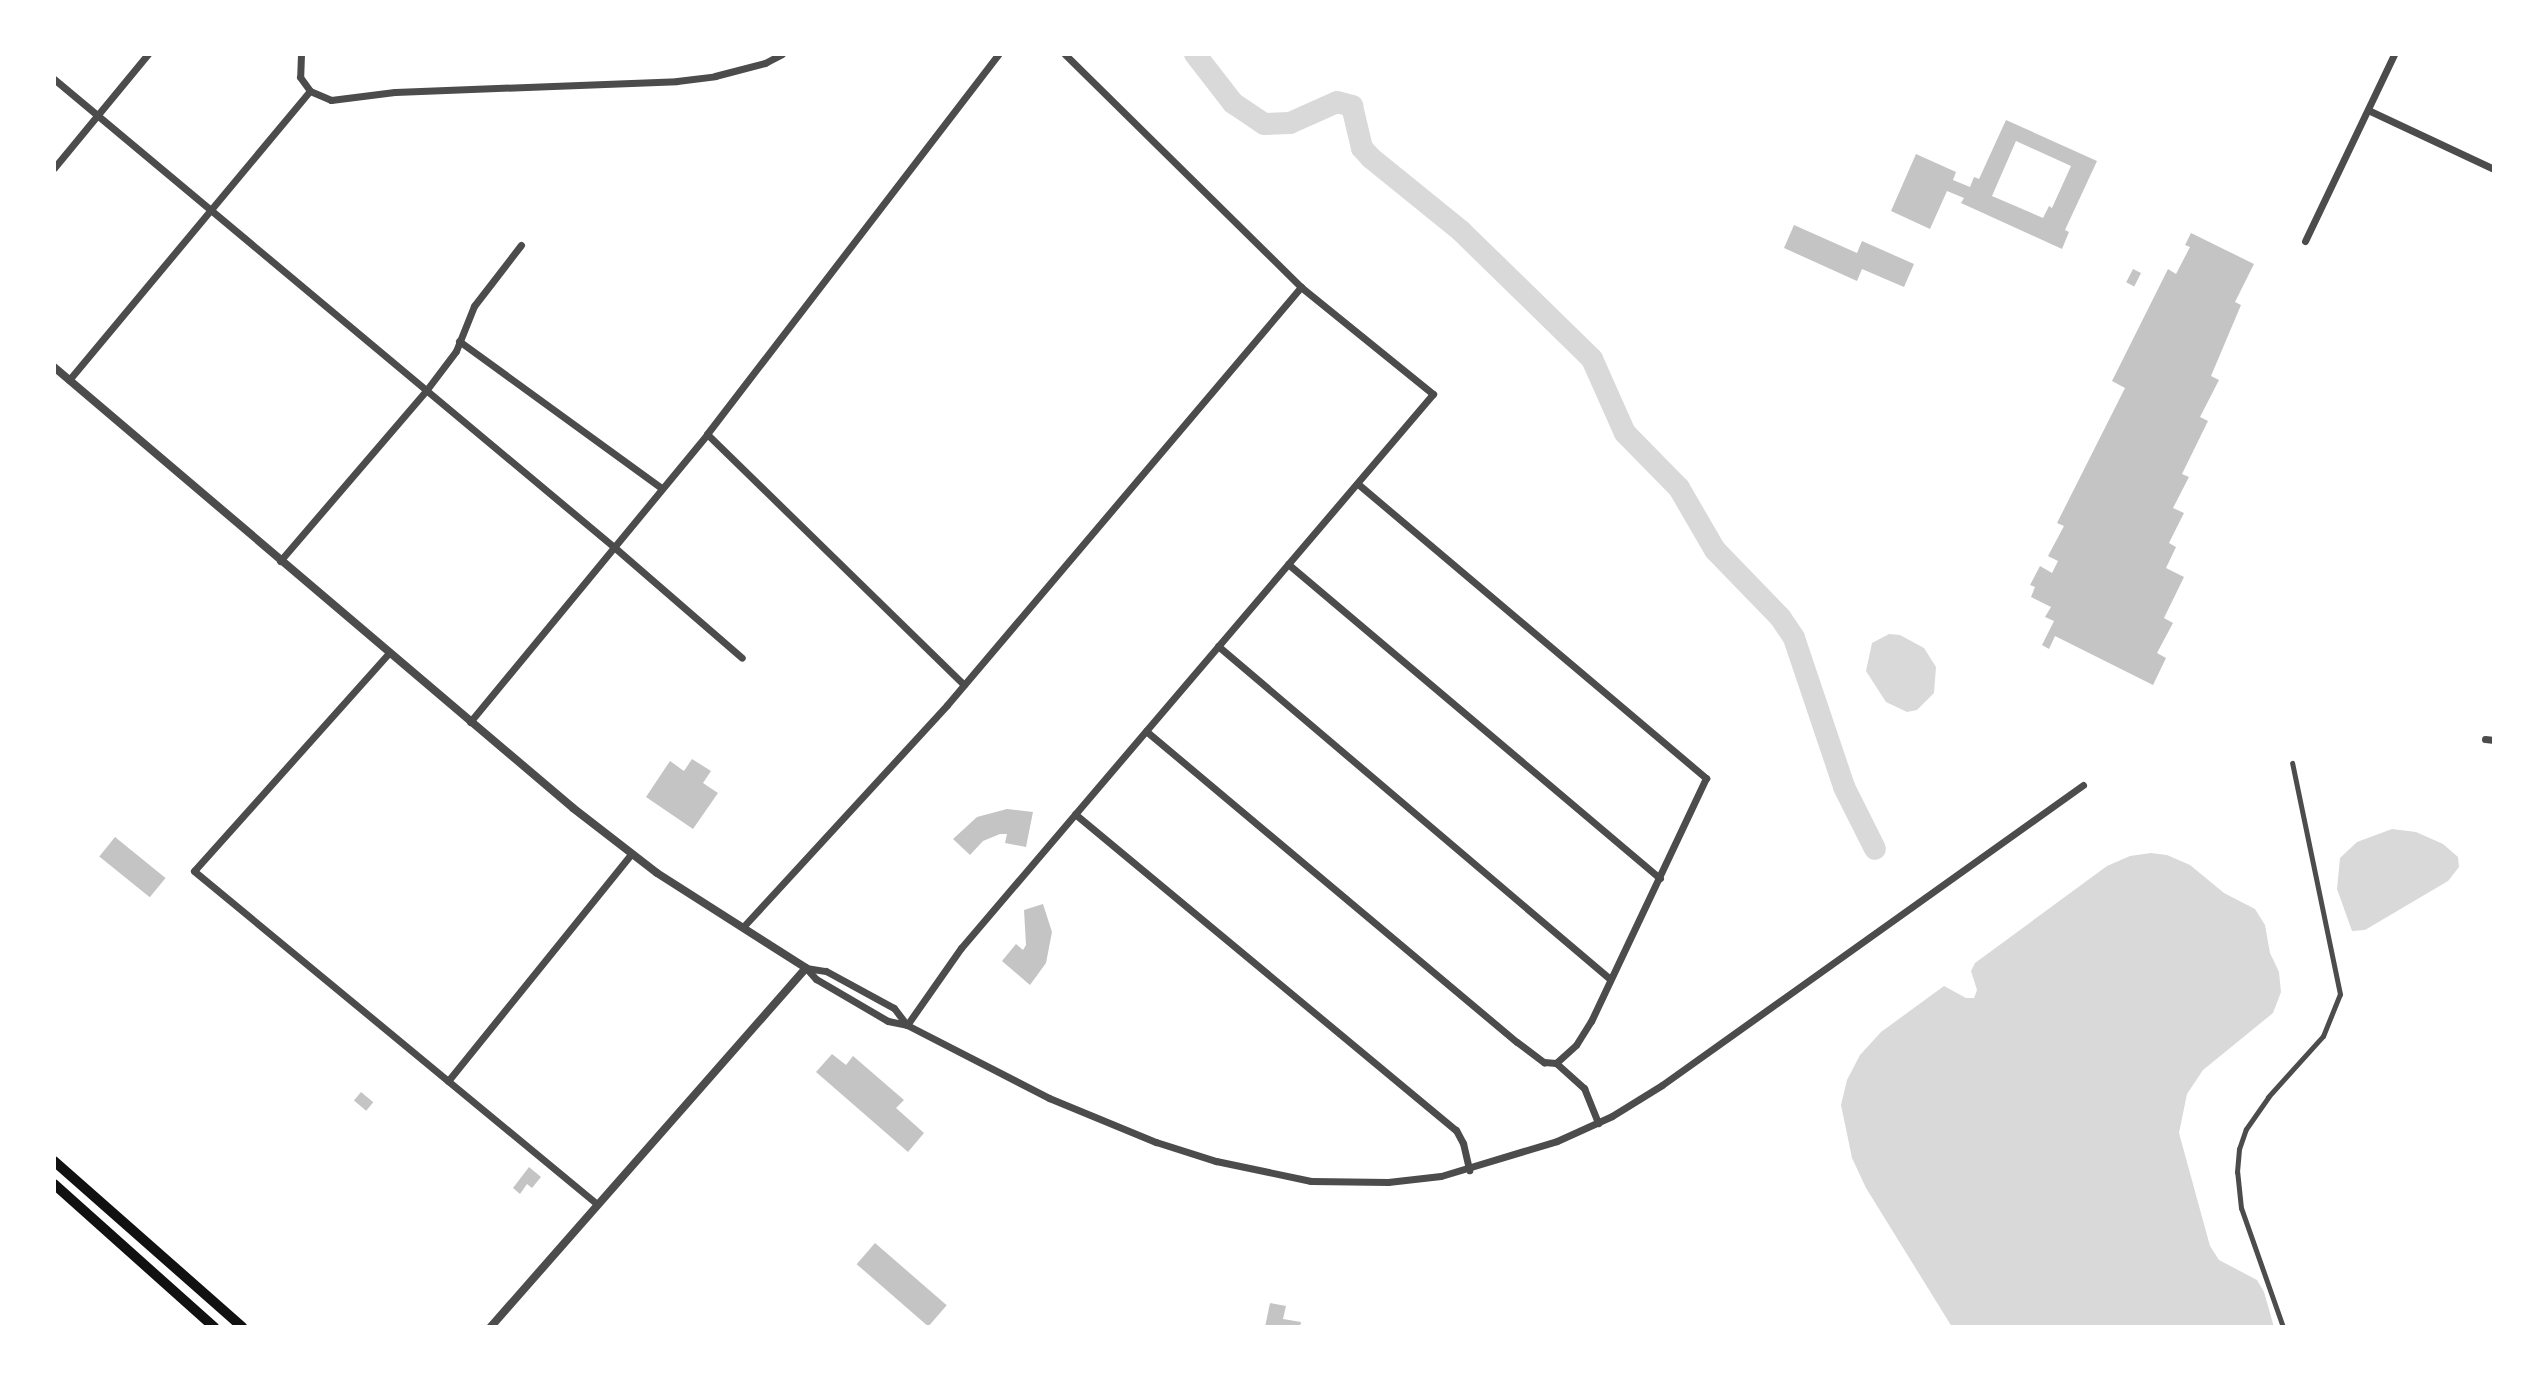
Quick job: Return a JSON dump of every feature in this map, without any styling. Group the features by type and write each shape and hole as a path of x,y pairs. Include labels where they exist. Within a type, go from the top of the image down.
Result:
{"main road":[{"path":"54,1161 236,1326"},
{"path":"54,1184 214,1327"}],"street":[{"path":"54,168 148,54"},
{"path":"301,54 300,77 310,91 331,100 395,92 677,81 727,73 765,63 782,54"},
{"path":"470,722 707,434 999,54"},
{"path":"907,1025 961,948 1433,394 1301,287 1065,54"},
{"path":"2305,241 2394,54"},
{"path":"54,79 614,547 742,658"},
{"path":"69,380 310,91"},
{"path":"2368,110 2494,169"},
{"path":"280,561 425,392 456,351 474,306 521,245"},
{"path":"743,927 964,685 1301,287"},
{"path":"459,341 661,488"},
{"path":"54,367 388,654 631,854 806,968 816,979 888,1021 907,1025"},
{"path":"707,434 964,685"},
{"path":"1358,484 1706,778 1660,878 1576,1045 1556,1063"},
{"path":"1288,564 1660,878"},
{"path":"1218,646 1610,979"},
{"path":"388,654 194,871 597,1204"},
{"path":"1146,731 1517,1042 1544,1062 1556,1063 1584,1088 1598,1123"},
{"path":"2485,739 2494,740"},
{"path":"2283,1327 2241,1208 2237,1172 2239,1149 2246,1129 2268,1097 2323,1036 2340,994 2292,763"},
{"path":"806,968 826,971 894,1008 907,1025 929,1039 1099,1120 1216,1161 1311,1181 1388,1182 1469,1170 1557,1141 1598,1123 1662,1085 2083,785"},
{"path":"1075,814 1456,1130 1463,1143 1469,1170"},
{"path":"448,1081 631,854"},
{"path":"491,1327 806,968"}],"shaded area":[{"path":"1889,634 1900,635 1924,648 1936,667 1934,693 1917,710 1907,712 1886,702 1866,671 1872,643"},
{"path":"2392,829 2416,832 2443,844 2458,857 2459,867 2448,881 2365,930 2352,931 2337,889 2340,858 2357,842"},
{"path":"2151,853 2167,855 2190,865 2224,893 2255,909 2265,925 2270,953 2279,972 2281,992 2273,1013 2203,1070 2187,1094 2179,1133 2210,1246 2219,1260 2257,1280 2264,1292 2274,1327 1952,1327 1866,1188 1852,1158 1841,1105 1847,1080 1860,1055 1881,1032 1944,986 1966,998 1974,998 1977,990 1971,971 1975,963 2107,866 2130,856"}],"building":[{"path":"2006,120 2097,161 2065,230 2069,232 2062,249 1961,203 1964,198 1947,191 1930,229 1891,211 1916,154 1956,172 1953,180 1970,187 1974,177 1979,179","holes":["2016,141 2071,166 2052,208 2049,206 2043,218 1992,196"]},
{"path":"1794,225 1857,253 1862,241 1914,264 1904,287 1862,269 1857,281 1784,248"},
{"path":"2191,233 2254,264 2235,302 2241,305 2211,376 2219,380 2200,417 2208,421 2182,474 2189,477 2173,508 2184,513 2169,543 2176,547 2166,568 2184,577 2164,618 2173,623 2157,653 2166,658 2153,685 2055,636 2049,649 2042,645 2054,621 2045,617 2051,607 2031,597 2035,587 2030,585 2040,566 2052,573 2058,561 2048,556 2064,526 2057,523 2125,388 2112,381 2168,269 2176,274 2190,247 2185,245"},
{"path":"2133,269 2141,273 2134,286 2126,282"},
{"path":"692,759 711,771 703,783 718,793 693,829 646,797 670,761 684,771"},
{"path":"1007,809 1033,812 1026,847 1005,843 1007,834 1000,834 983,841 970,855 953,839 977,817"},
{"path":"115,837 166,878 150,897 99,856"},
{"path":"1043,904 1052,932 1046,963 1030,985 1002,961 1016,944 1023,950 1026,945 1024,910"},
{"path":"832,1054 846,1065 853,1056 904,1100 896,1108 924,1133 908,1152 816,1072"},
{"path":"361,1092 373,1102 366,1111 354,1100"},
{"path":"529,1167 541,1177 532,1188 527,1184 520,1194 513,1188"},
{"path":"875,1243 947,1305 928,1326 857,1264"},
{"path":"1270,1303 1286,1306 1283,1319 1301,1322 1300,1327 1265,1327"}],"waterway":[{"path":"1195,54 1233,103 1264,124 1290,123 1337,102 1352,106 1362,148 1371,158 1461,231 1592,359 1625,433 1679,488 1715,550 1780,617 1794,638 1844,787 1875,849"}]}
